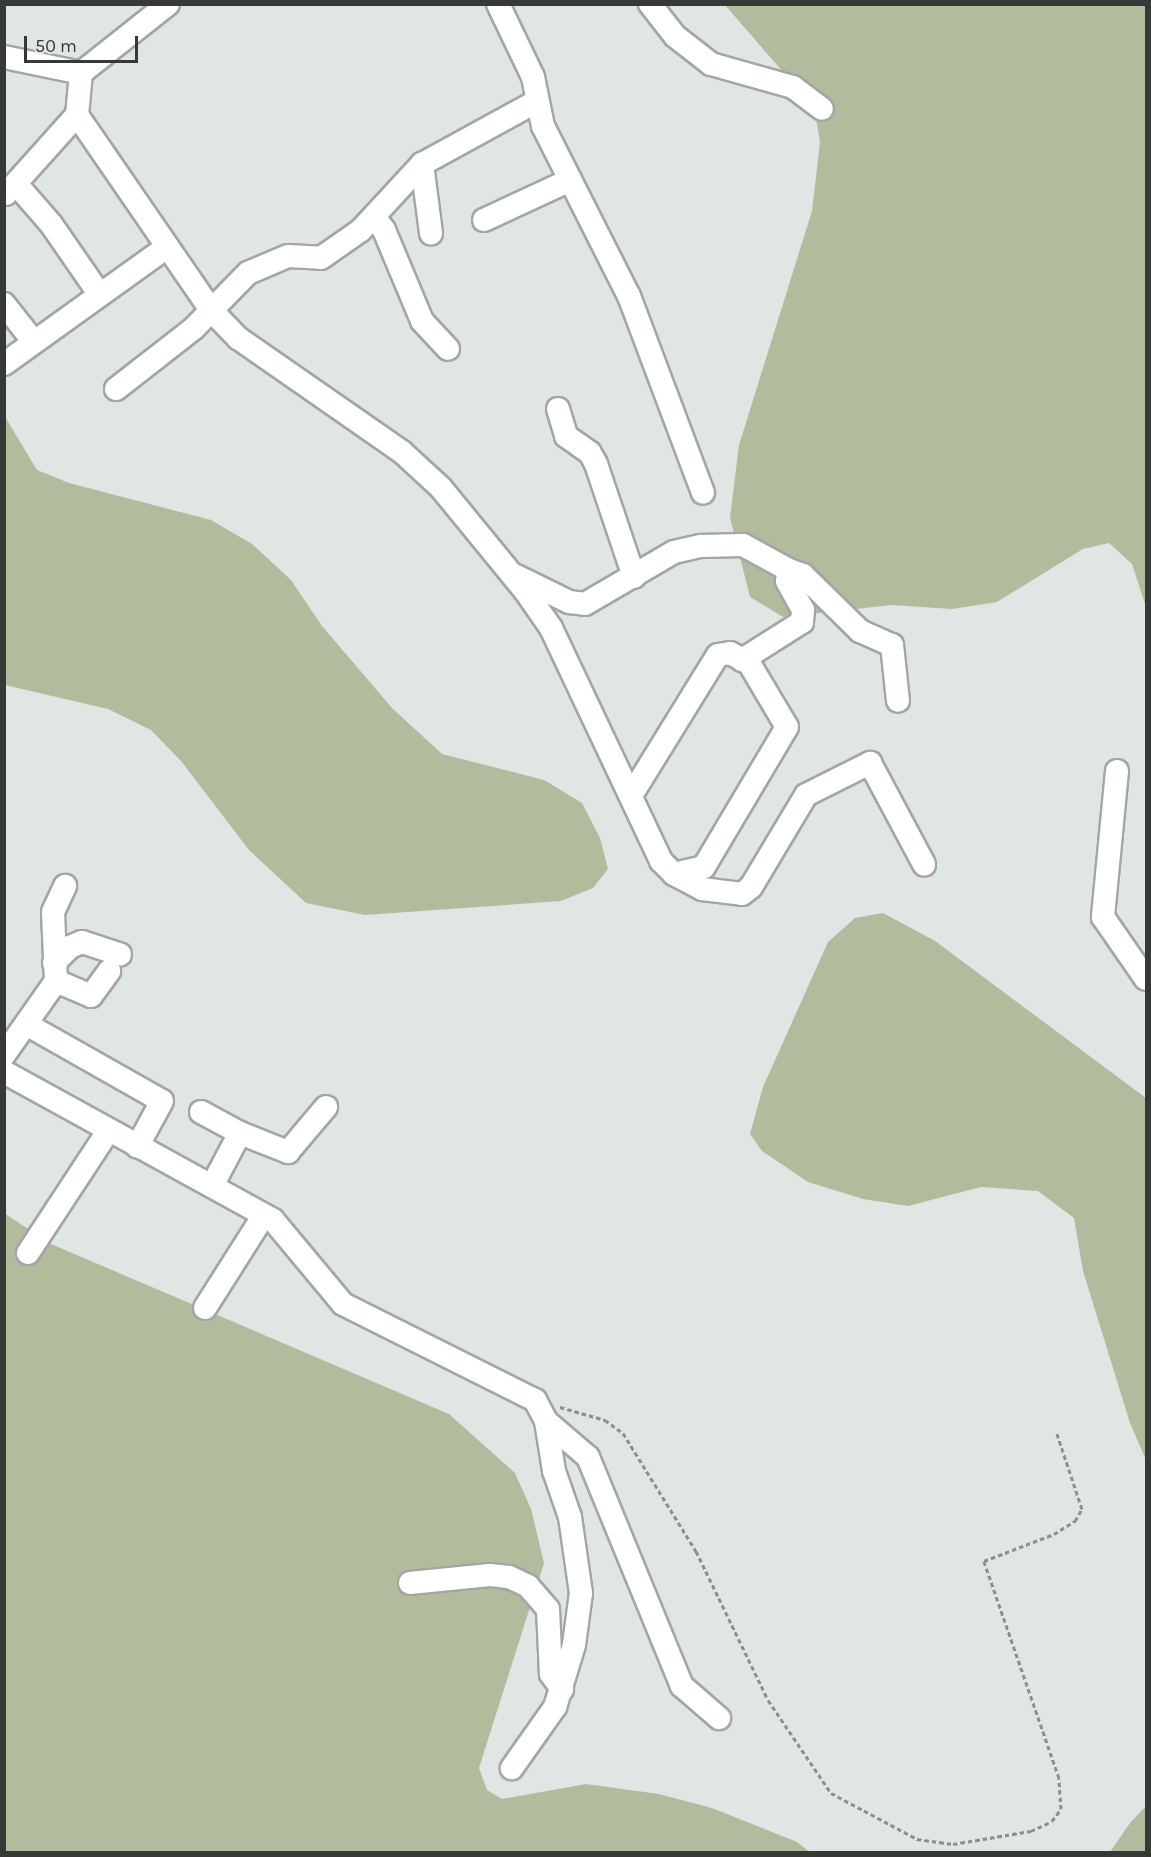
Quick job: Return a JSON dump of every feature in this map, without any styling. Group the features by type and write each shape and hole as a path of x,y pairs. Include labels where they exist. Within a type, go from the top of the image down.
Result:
{"street":[{"path":"100,295 51,224 11,190 77,115 81,73 168,4"},
{"path":"498,4 533,77 543,126 629,296 704,493"},
{"path":"650,4 675,36 711,64 793,87 822,109"},
{"path":"4,57 81,73"},
{"path":"116,389 211,310 248,273 288,256 321,258 374,216 422,164 537,101"},
{"path":"77,115 211,310 238,338 402,452 441,488 512,574 551,628 632,794 661,861 676,875 702,889 742,894 751,887 806,795 870,763 924,864"},
{"path":"422,164 430,233"},
{"path":"484,220 570,180"},
{"path":"374,216 384,230 422,321 447,349"},
{"path":"4,364 167,247"},
{"path":"4,304 34,342"},
{"path":"558,409 566,436 596,464 634,577"},
{"path":"512,574 569,602 585,604 674,552 701,546 743,545 803,575 860,631 892,645 898,701"},
{"path":"742,660 802,622 803,610 787,581 789,570"},
{"path":"632,794 718,655 722,651 742,660 787,727 704,867 676,875"},
{"path":"1117,771 1103,917 1146,979"},
{"path":"55,972 53,912 65,886"},
{"path":"4,1055 26,1024 55,972 70,947 82,942 115,963 91,996 55,972"},
{"path":"26,1024 162,1101 137,1147"},
{"path":"4,1072 264,1215 293,1241 343,1304 535,1400 546,1421 554,1471 570,1517 582,1593 562,1689 555,1707 512,1768"},
{"path":"201,1112 240,1133 288,1152 326,1107"},
{"path":"28,1253 108,1131"},
{"path":"212,1186 240,1133"},
{"path":"204,1308 264,1215"},
{"path":"546,1421 588,1457 682,1686 719,1718"},
{"path":"410,1583 490,1575 509,1577 528,1586 548,1609 551,1674 562,1689"}],"path":[{"path":"535,1400 605,1420 623,1433 696,1551 768,1700 831,1792 917,1839 953,1844 1031,1831 1052,1821 1061,1809 1059,1778 984,1561 1054,1534 1075,1521 1083,1509 1056,1431"}],"green space":[{"path":"725,5 1146,5 1146,607 1132,564 1109,543 1083,549 997,602 952,609 892,605 783,617 750,597 730,518 739,445 812,211 820,142 816,118 797,88"},
{"path":"4,415 37,470 69,483 211,520 252,544 291,580 322,626 392,708 442,754 544,780 582,803 600,838 608,869 593,888 561,901 365,915 306,903 249,850 181,761 151,730 108,709 5,685"},
{"path":"883,913 935,941 1146,1098 1146,1460 1130,1423 1083,1271 1074,1218 1038,1191 981,1187 908,1206 863,1199 808,1182 762,1151 750,1134 763,1087 828,942 855,918"},
{"path":"4,1213 51,1244 449,1414 515,1473 531,1509 544,1563 479,1768 487,1790 502,1799 586,1784 659,1794 712,1808 797,1842 810,1852 5,1852"},
{"path":"1146,1806 1146,1852 1110,1852 1130,1823"}]}
